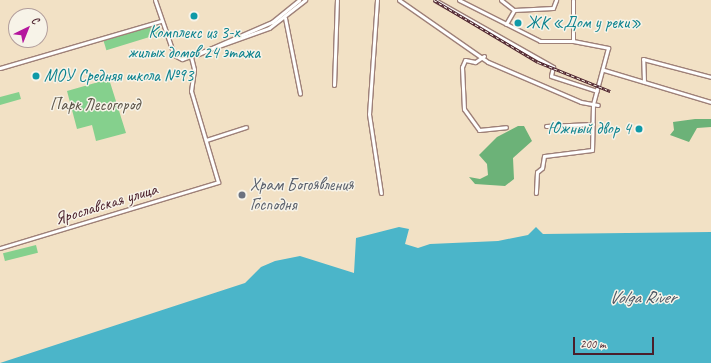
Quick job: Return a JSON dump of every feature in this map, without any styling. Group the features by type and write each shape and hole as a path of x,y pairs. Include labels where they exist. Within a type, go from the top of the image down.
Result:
{"street":[{"path":"155,0 161,21 177,57 193,56 258,33 284,18 305,0"},
{"path":"193,56 272,22 298,0"},
{"path":"334,85 337,0"},
{"path":"378,0 369,114 381,193"},
{"path":"399,0 504,70 598,105"},
{"path":"435,0 553,67 551,76 598,91"},
{"path":"459,0 540,41 573,41 608,48 604,58 604,70 593,104 592,150 544,156 537,172 536,193"},
{"path":"501,0 514,10 552,8 556,0"},
{"path":"573,0 573,41"},
{"path":"506,24 514,10"},
{"path":"284,18 300,94"},
{"path":"0,68 161,21"},
{"path":"193,56 194,69 191,91 206,140 246,127"},
{"path":"484,56 474,62 465,60 462,67 464,109 479,130 506,127"},
{"path":"644,82 643,59 711,77"},
{"path":"604,70 711,102"},
{"path":"546,126 593,124"},
{"name":"Ярославская улица","path":"0,248 218,182 206,140"}],"green space":[{"path":"158,24 161,34 106,50 103,41"},
{"name":"Парк Лесогород","path":"109,79 126,133 96,141 92,125 77,129 67,91"},
{"path":"19,92 21,99 0,105 0,97"},
{"path":"695,119 711,119 711,127 697,128 689,142 670,135 674,130 673,122"},
{"path":"518,126 524,126 532,141 513,158 514,179 505,186 475,184 469,177 480,179 488,175 487,164 479,155 497,137"},
{"path":"36,245 38,253 5,261 3,253"}],"water":[{"name":"Volga River","path":"399,227 409,229 405,244 418,248 430,244 498,241 528,235 536,227 543,234 711,232 711,363 0,363 245,283 261,267 275,261 300,256 354,273 356,238"}],"railway":[{"path":"434,0 538,62 610,91"}],"place":[{"name":"Комплекс из 3-х жилых домов 24 этажа","path":"194,16"},
{"name":"ЖК «Дом у реки»","path":"518,23"},
{"name":"МОУ Средняя школа №93","path":"36,76"},
{"name":"Южный двор 4","path":"639,129"},
{"name":"Храм Богоявления Господня","path":"242,195"}]}
